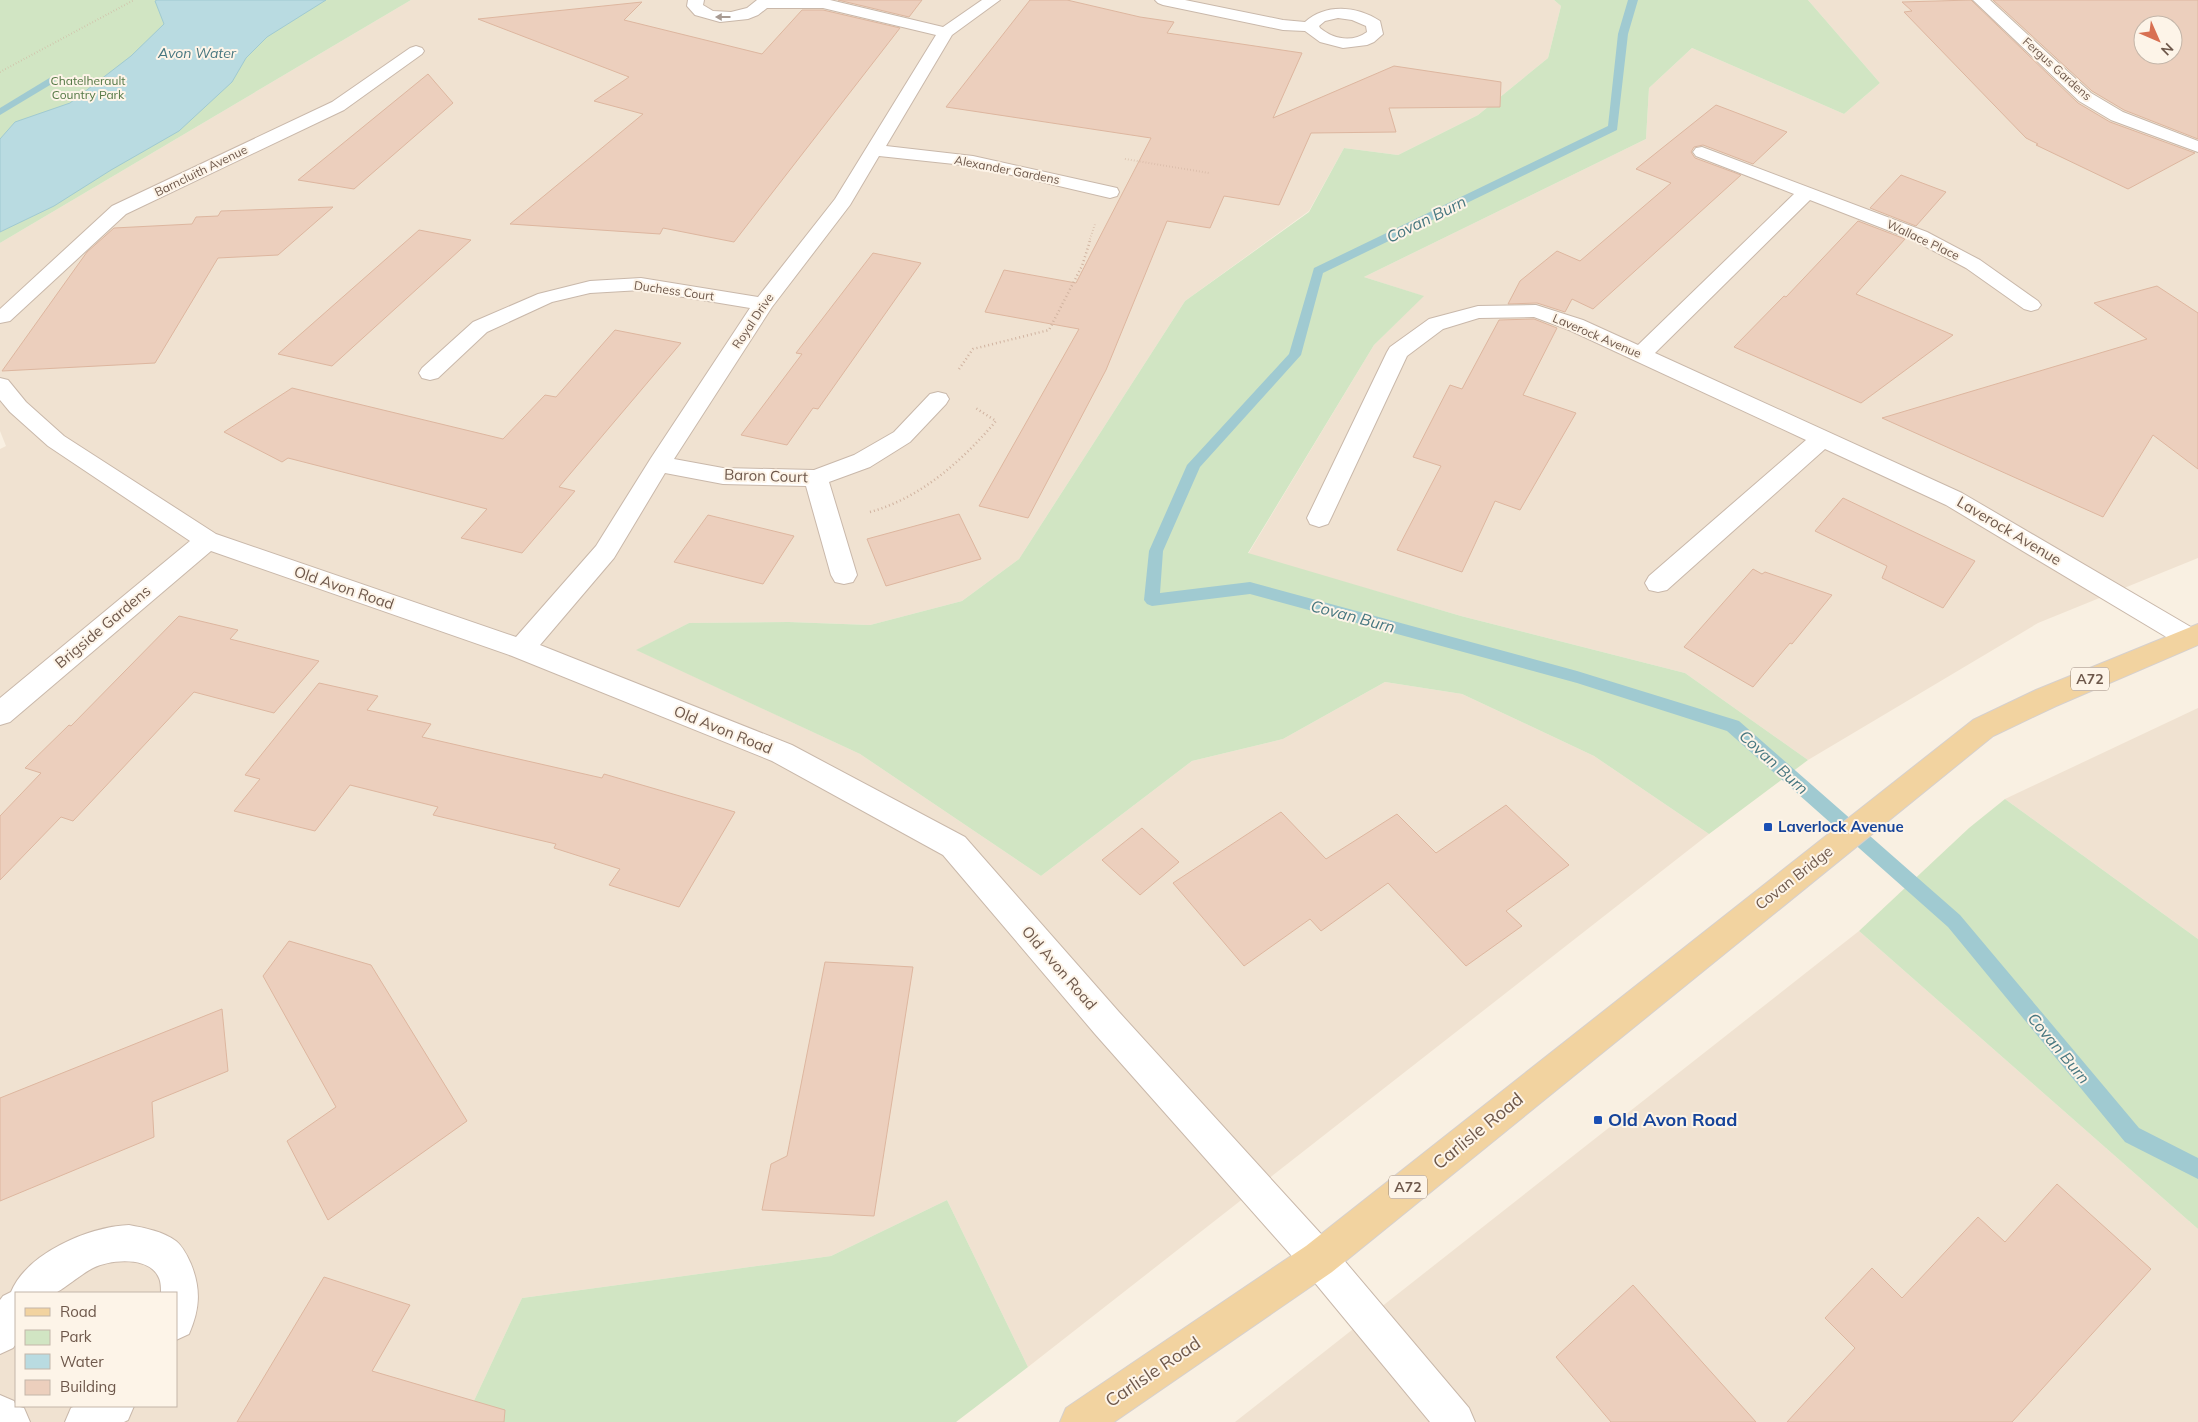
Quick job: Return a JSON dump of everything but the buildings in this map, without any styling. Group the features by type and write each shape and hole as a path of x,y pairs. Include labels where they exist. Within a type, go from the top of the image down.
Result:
{"main road":[{"name":"Covan Bridge","path":"1724,934 1983,728 2046,698 2192,636"},
{"name":"Carlisle Road","path":"1080,1422 1319,1259 1724,934"}],"street":[{"path":"696,0 695,6 705,14 727,17 750,12 764,1 823,3 946,32"},
{"name":"Royal Drive","path":"521,649 605,552 659,464 763,304 843,201 946,32 992,0"},
{"path":"1163,0 1283,25 1312,27"},
{"name":"Fergus Gardens","path":"1981,0 2085,97 2117,116 2198,147"},
{"name":"Barncluith Avenue","path":"1,318 119,210 338,106 416,51"},
{"name":"Alexander Gardens","path":"874,150 973,161 1110,192"},
{"name":"Wallace Place","path":"1702,152 1920,236 1973,264 2031,304"},
{"path":"1641,355 1807,192"},
{"name":"Duchess Court","path":"430,373 480,327 545,298 590,287 642,284 763,304"},
{"name":"Laverock Avenue","path":"1319,518 1398,352 1436,324 1478,312 1536,311 1576,325 1954,499 2192,636"},
{"name":"Old Avon Road","path":"0,385 18,407 56,441 207,540 521,649 782,753 954,846 1107,1023 1319,1259 1455,1422"},
{"name":"Baron Court","path":"659,464 723,476 816,478 862,461 902,437 938,399"},
{"path":"1658,583 1823,438"},
{"path":"816,478 844,575"},
{"name":"Brigside Gardens","path":"0,714 207,540"},
{"path":"30,1292 48,1274 77,1256 107,1245 135,1243 158,1249 174,1265 180,1288 178,1304"},
{"path":"0,1335 15,1311"},
{"path":"85,1422 112,1407"},
{"path":"0,1414 10,1422"}],"path":[{"path":"0,72 134,0"},
{"path":"938,399 973,349 1049,330 1082,266 1098,214 1129,160"}],"shaded area":[{"path":"411,0 1554,0 1561,6 1548,58 1478,115 1398,155 1344,148 1309,211 1185,301 1019,559 962,601 870,625 789,622 689,623 637,650 860,754 1041,876 1192,761 1283,739 1385,682 1462,694 1594,756 1709,834 1028,1367 947,1200 831,1256 522,1298 464,1422 0,1422 0,449 6,446 0,431 0,243"},
{"path":"1808,0 2198,0 2198,558 2038,623 1808,760 1685,673 1461,616 1248,554 1374,345 1423,296 1364,277 1646,139 1649,88 1692,48 1844,114 1880,83"},
{"path":"2198,708 2198,939 2005,799"},
{"path":"1859,931 2198,1229 2198,1422 1235,1422"}],"green space":[{"name":"Chatelherault Country Park","path":"0,0 411,0 0,243"},
{"path":"1554,0 1808,0 1880,83 1844,114 1692,48 1649,88 1646,139 1364,277 1424,296 1374,345 1248,553 1461,616 1685,673 1808,760 1709,834 1594,756 1462,694 1385,682 1283,739 1192,761 1041,876 860,754 636,650 689,623 789,622 870,625 962,601 1019,559 1185,301 1309,212 1344,148 1398,155 1478,115 1548,58 1561,6"},
{"path":"2005,799 2198,939 2198,1229 1859,931 1969,828"},
{"path":"947,1200 1028,1367 956,1422 464,1422 522,1298 831,1256"}],"water":[{"name":"Avon Water","path":"326,0 267,37 246,58 232,82 179,131 111,170 54,206 0,232 0,139 15,122 70,103 131,56 164,24 155,1"}],"waterway":[{"name":"Covan Burn","path":"1633,0 1623,34 1613,128 1318,271 1295,355 1194,465 1156,551 1152,600 1250,588 1577,677 1733,726 1954,921 2132,1135 2198,1169"},
{"path":"0,112 51,80"}],"place":[{"name":"Laverlock Avenue","path":"1768,827"},
{"name":"Old Avon Road","path":"1598,1120"}]}
